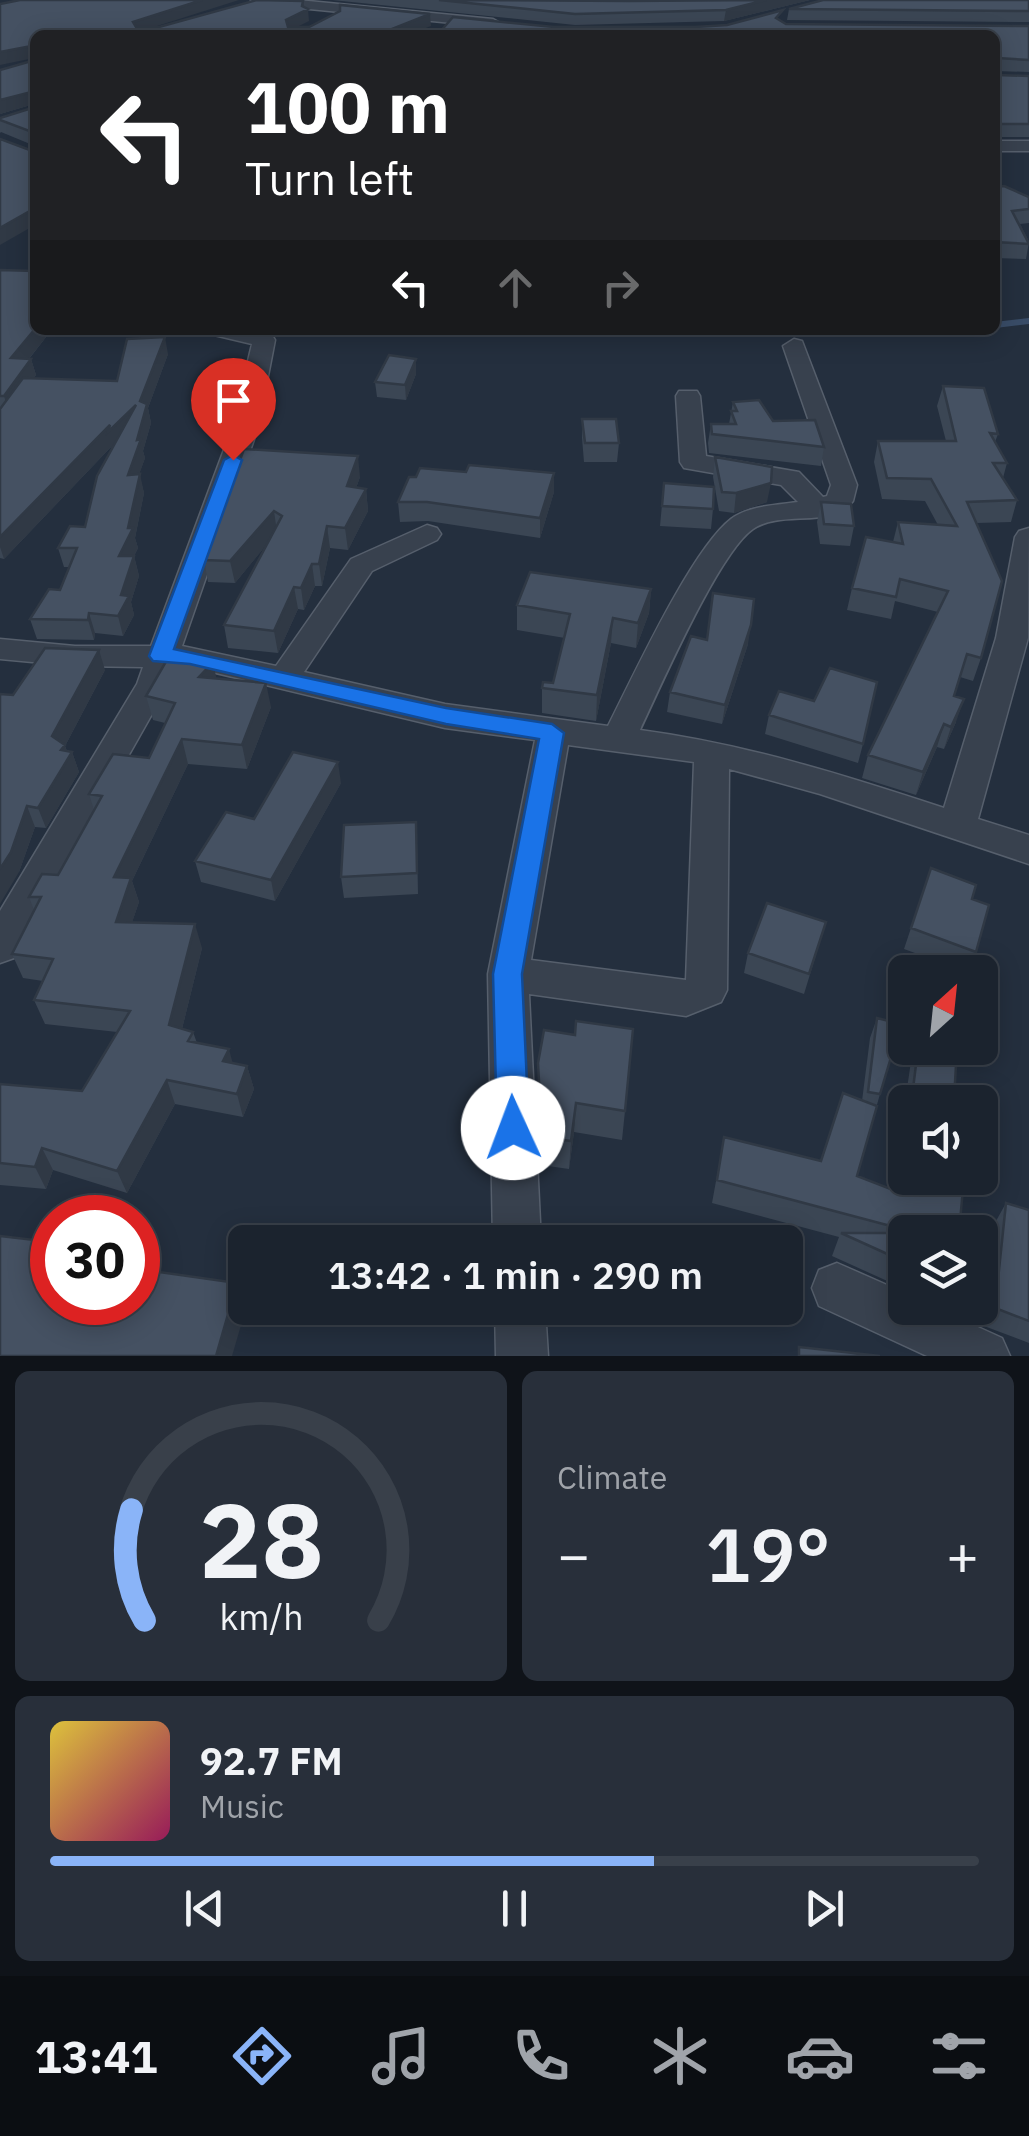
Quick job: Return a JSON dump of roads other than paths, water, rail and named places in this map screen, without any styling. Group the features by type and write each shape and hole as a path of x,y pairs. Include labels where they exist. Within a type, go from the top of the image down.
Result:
{"street":[{"path":"255,3 268,0 513,25"},
{"path":"296,4 298,9 326,21 366,29"},
{"path":"439,16 457,8"},
{"path":"1000,146 1029,146"},
{"path":"0,946 153,684 245,428 264,340 243,335"},
{"path":"618,740 698,586 739,525 776,514 820,510 839,501 844,485 794,346"},
{"path":"688,396 692,462 790,478 820,510"},
{"path":"282,680 361,565 427,534"},
{"path":"957,827 1012,638 1029,537"},
{"path":"2,653 190,657 446,716 712,752 827,783 1029,850"},
{"path":"517,1225 508,974 552,733"},
{"path":"508,974 686,998 706,990 712,752"},
{"path":"837,1288 984,1356"},
{"path":"521,1325 522,1356"}],"waterway":[{"path":"1000,324 1029,321"}]}
